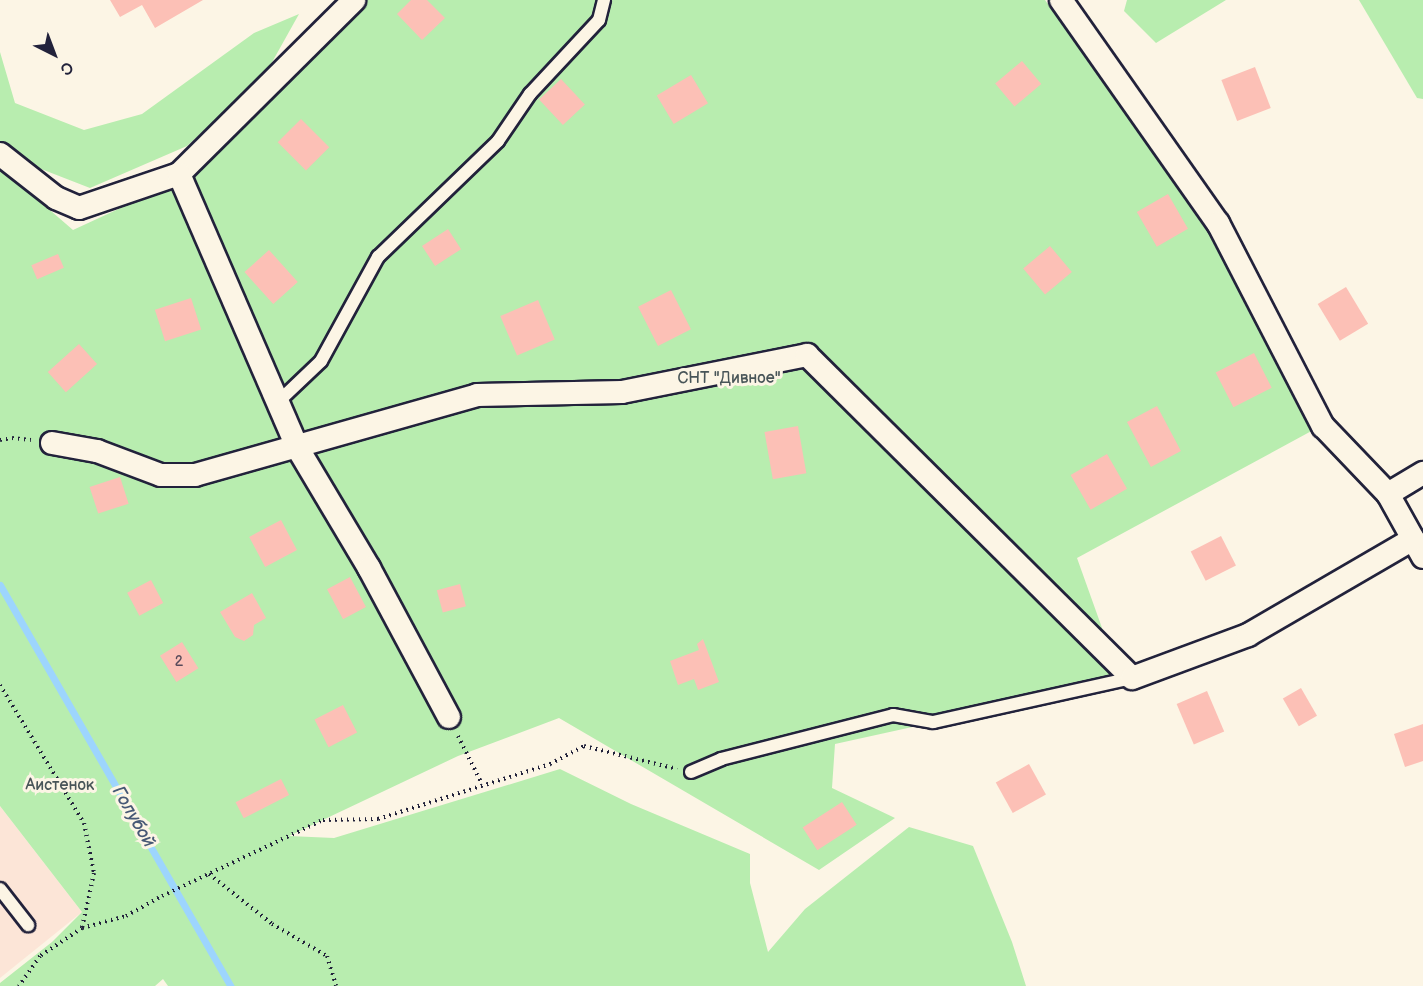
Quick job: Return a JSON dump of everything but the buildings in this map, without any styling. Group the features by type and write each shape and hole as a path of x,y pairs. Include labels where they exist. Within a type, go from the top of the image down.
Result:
{"street":[{"path":"0,154 56,198 78,208 179,174 354,0"},
{"path":"52,443 97,451 161,475 195,475 477,395 622,392 807,355 1132,678 1248,635 1418,548 1388,494 1323,426 1218,222 1061,0"},
{"path":"179,174 297,447 369,568 449,717"},
{"path":"1388,494 1423,473"}],"lane":[{"path":"278,402 321,361 378,257 498,141 530,94 599,20 604,0"},
{"path":"691,772 721,759 893,715 933,722 1132,678"},
{"path":"0,889 28,924"}],"path":[{"path":"0,440 12,438 52,443"},
{"path":"0,685 84,822 93,873 82,928"},
{"path":"449,717 482,784"},
{"path":"19,986 40,956 82,928 126,916 184,885 323,820 378,819 447,799 482,784 550,764 584,746 691,772"},
{"path":"209,874 272,924 327,956 336,986"}],"shaded area":[{"path":"0,806 82,912 0,978"}],"green space":[{"name":"СНТ \"Дивное\"","path":"362,0 1045,0 1208,231 1317,428 1077,558 1121,681 835,744 832,788 895,818 819,870 559,718 458,756 289,836 334,838 560,769 631,804 750,854 750,883 768,952 805,909 909,827 973,846 1012,942 1026,986 168,986 163,979 155,986 0,986 0,983 52,942 82,912 0,806 0,167 73,230 179,181"},
{"path":"1127,0 1226,0 1156,43 1124,11"},
{"path":"1359,0 1423,0 1423,99 1417,98"},
{"path":"299,14 266,73 187,146 90,188 0,153 0,52 15,103 84,130 142,114 254,33"}],"waterway":[{"name":"Голубой","path":"0,585 231,986"}],"park label":[{"name":"Аистенок","path":"60,786"}]}
